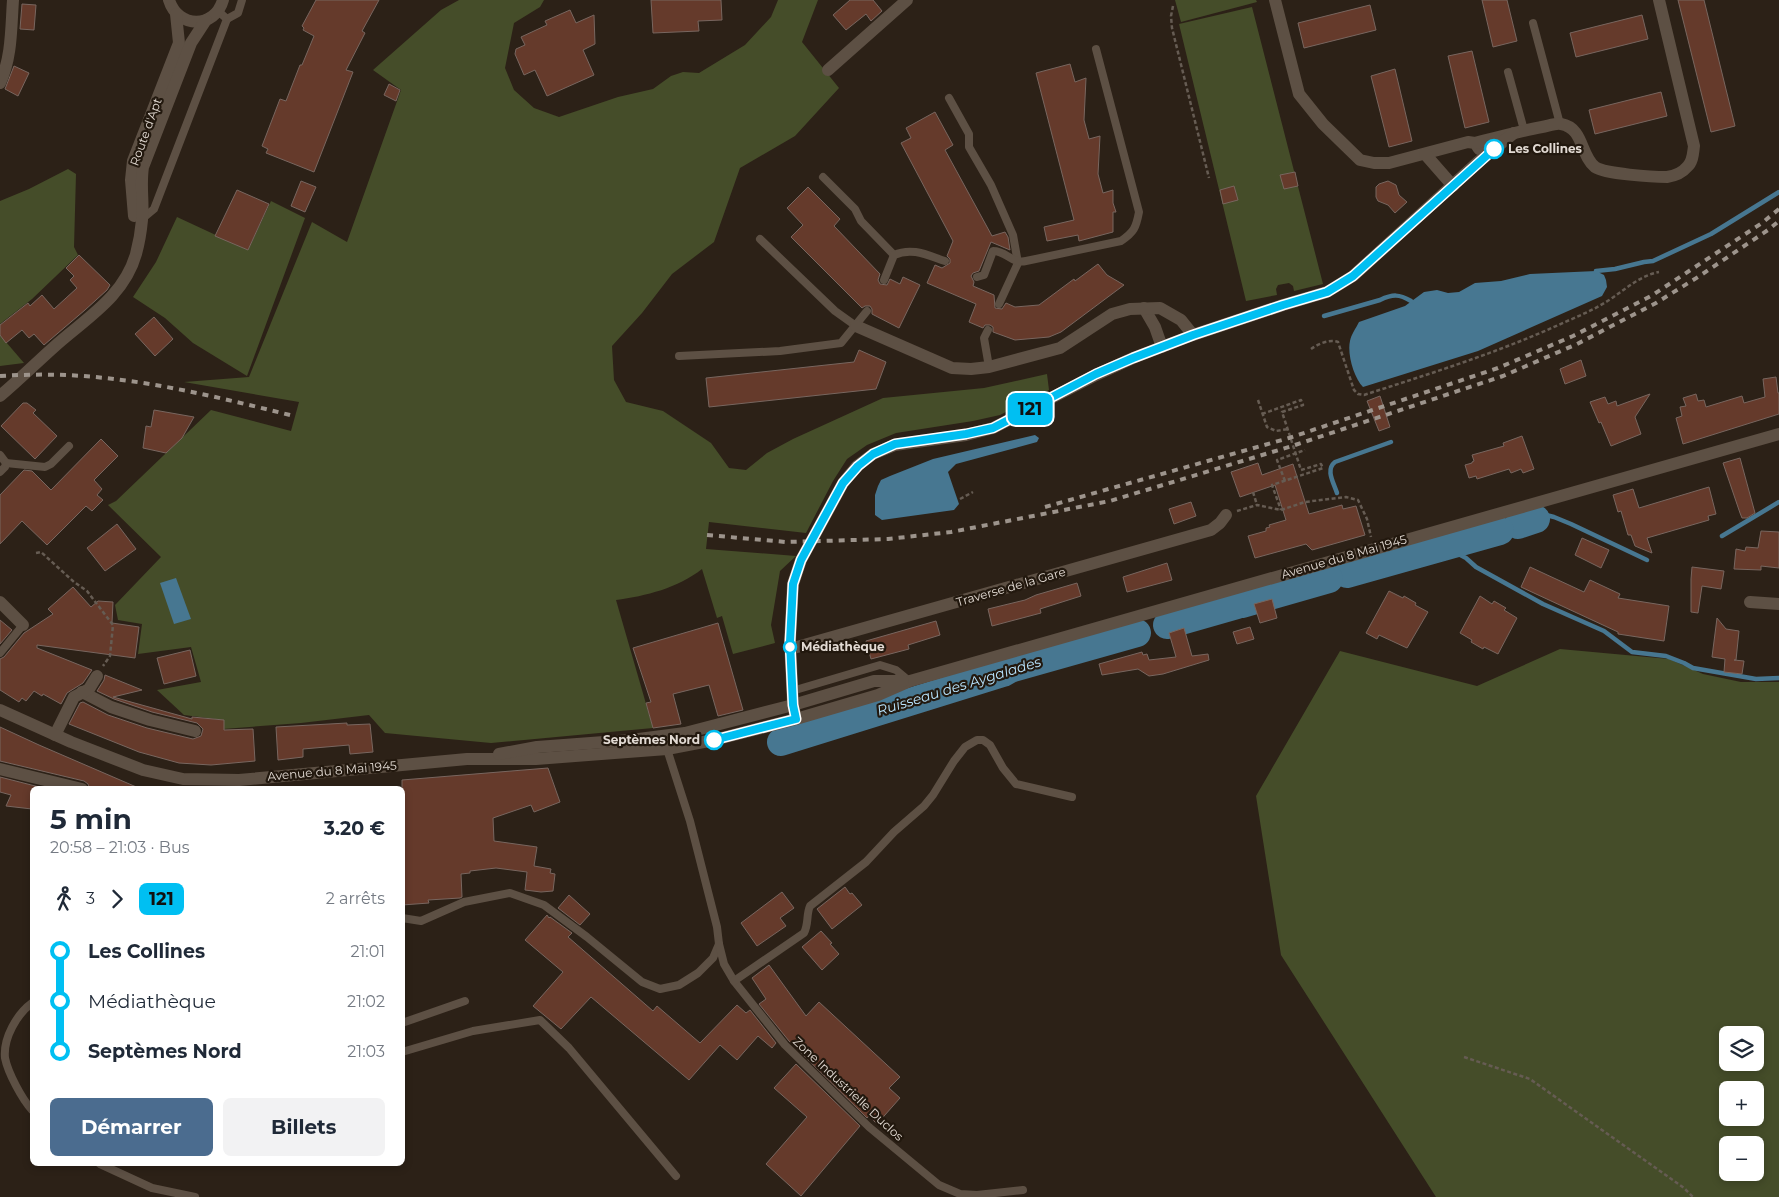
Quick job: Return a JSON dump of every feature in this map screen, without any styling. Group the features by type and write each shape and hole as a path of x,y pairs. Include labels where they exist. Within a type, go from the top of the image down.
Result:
{"street":[{"path":"0,83 6,70 9,55 13,0"},
{"name":"Route d'Apt","path":"136,253 130,180 133,161 179,43 176,14 170,0"},
{"path":"828,70 907,0"},
{"path":"1275,0 1299,94 1323,124 1360,160 1374,163 1389,163 1468,142 1475,143 1519,131 1560,124 1570,128 1579,135 1587,158 1604,172 1668,177 1678,174 1688,167 1693,157 1694,146 1659,0"},
{"path":"176,14 190,21 206,20 223,10"},
{"name":"Route d'Apt","path":"0,396 55,346 102,307 118,290 129,273 136,253 142,219 141,183 143,167 191,43 206,20"},
{"path":"796,719 793,705 790,649 793,584 801,560 843,483 858,466 873,454 895,444 966,434 993,428 1096,374 1162,347 1283,305 1327,292 1353,276 1478,162 1519,131"},
{"path":"1475,143 1480,150 1478,162"},
{"path":"1426,154 1452,186"},
{"path":"1144,308 1155,326 1162,347"},
{"path":"856,326 952,368 971,370 1060,348 1112,314 1130,309 1160,308 1181,320 1193,335"},
{"name":"Avenue du 8 Mai 1945","path":"0,710 55,735 143,770 183,779 239,780 467,760 536,759 666,743 714,740 878,695 910,681 1779,434"},
{"name":"Traverse de la Gare","path":"790,649 1211,530 1226,515"},
{"path":"0,602 24,625"},
{"path":"1750,602 1779,604"},
{"path":"55,735 74,697 89,688 97,676"},
{"name":"Avenue du 8 Mai 1945","path":"666,743 685,733 793,705 874,681 910,681"},
{"path":"82,692 111,707 150,720 195,731"},
{"path":"0,769 70,786"}],"lane":[{"path":"142,219 154,209 223,10 238,13 242,0"},
{"path":"1533,23 1560,124"},
{"path":"977,277 984,275 993,252 999,251 1018,262 1121,241 1131,234 1136,226 1139,212 1096,49"},
{"path":"1508,72 1519,131"},
{"path":"949,98 970,134 968,147 991,185 1013,235 1018,262 999,304"},
{"path":"822,177 855,209 860,220 894,255"},
{"path":"760,239 835,310 856,326"},
{"path":"884,280 894,255 904,251 918,252 945,261"},
{"path":"680,356 780,351 842,343 867,311"},
{"path":"988,330 984,338 989,367"},
{"path":"0,455 6,463 45,467 51,464 69,446"},
{"path":"0,472 6,463"},
{"path":"0,653 24,625"},
{"path":"792,690 880,665 896,670 910,681"},
{"path":"734,981 804,933 808,924 807,913 810,906 866,862 894,832 924,806 954,761 971,743 983,740 990,745 1003,768 1016,784 1056,792 1072,798"},
{"name":"Zone Industrielle Duclos","path":"666,743 690,821 717,927 724,964 734,981 785,1045 869,1128 939,1185 960,1194 977,1195 1023,1190"},
{"path":"405,918 421,921 464,902 510,892 544,905 587,936 642,982 660,989 679,984 698,973 712,958 719,944"},
{"path":"405,1022 465,1001"},
{"path":"30,1004 25,1008 8,1035 5,1057 16,1088 30,1107"},
{"path":"405,1051 473,1031 540,1020 569,1048 676,1176"},
{"path":"104,1166 152,1188 195,1197"}],"path":[{"path":"1174,6 1171,16 1172,28 1209,178"},
{"path":"1311,349 1332,340 1338,342 1354,390 1358,394 1364,395 1494,352 1606,302 1639,280 1659,272"},
{"path":"1258,400 1266,427 1276,431 1288,429"},
{"path":"1262,414 1301,400 1303,405 1282,412 1301,465 1301,470 1321,464 1323,468 1272,485 1281,510"},
{"path":"1278,409 1285,418"},
{"path":"1285,481 1277,460 1305,450"},
{"path":"1301,465 1303,475"},
{"path":"960,499 973,492"},
{"path":"1253,492 1257,505"},
{"path":"1226,515 1257,505 1281,510 1305,502 1346,498 1358,500 1367,519 1373,549"},
{"path":"36,553 42,552 74,582 87,591 113,625 110,656"},
{"path":"1464,1057 1530,1080 1684,1188 1693,1197"}],"green space":[{"path":"459,0 544,0 540,7 514,23 505,68 514,90 534,108 559,117 618,97 653,89 671,76 683,72 699,73 745,45 771,17 778,0 818,0 802,42 839,88 795,136 740,168 714,242 672,274 642,313 612,346 614,380 626,402 663,411 711,443 729,468 746,470 767,453 793,439 883,398 984,388 1047,374 1049,390 1000,415 896,433 867,445 847,459 833,481 806,533 709,522 706,549 796,556 780,571 771,625 775,643 733,654 722,616 717,618 702,569 693,576 661,590 616,600 653,728 491,743 385,733 369,715 223,729 223,720 184,715 157,690 201,682 191,647 138,654 142,624 118,620 115,605 161,557 108,505 116,501 211,410 291,431 299,402 184,382 249,377 312,222 347,242 401,90 373,70 441,10"},
{"path":"1175,0 1256,0 1257,2 1181,22"},
{"path":"1252,7 1323,284 1294,291 1293,286 1289,283 1278,285 1276,289 1277,295 1246,301 1179,24"},
{"path":"68,169 76,174 74,247 78,255 32,299 0,324 0,201"},
{"path":"271,201 305,218 247,376 193,343 165,318 133,297 156,262 177,217 248,250"},
{"path":"0,335 24,363 0,366"},
{"path":"1560,649 1669,659 1703,674 1741,682 1779,682 1779,1197 1436,1197 1281,955 1256,796 1340,651 1477,686"}],"water":[{"path":"1596,271 1604,275 1606,280 1607,287 1602,296 1478,351 1363,387 1354,372 1349,346 1351,336 1359,322 1405,306 1424,292 1437,290 1448,293 1459,292 1475,283 1501,281 1530,274"},
{"path":"1035,435 1039,438 1037,442 956,464 948,472 959,504 954,510 882,520 875,515 875,495 881,480 933,459"},
{"path":"176,578 191,619 174,624 160,583"}],"building":[{"path":"316,0 379,0 362,31 365,33 346,70 353,72 314,172 266,153 268,149 262,146 280,99 286,101 314,36 303,30 302,26"},
{"path":"651,0 721,0 722,20 698,21 699,31 653,33"},
{"path":"850,0 873,0 882,11 871,21 866,14 846,30 833,15"},
{"path":"1482,0 1507,0 1517,41 1493,47"},
{"path":"1678,0 1704,0 1735,126 1711,132"},
{"path":"22,4 36,5 34,30 20,29"},
{"path":"1370,5 1376,30 1304,48 1298,23"},
{"path":"570,10 576,23 594,15 595,44 583,50 594,75 547,96 535,70 524,75 515,54 516,49 525,45 521,37 547,25 545,21"},
{"path":"1642,15 1648,39 1576,57 1570,33"},
{"path":"1472,51 1489,122 1465,128 1448,56"},
{"path":"1070,64 1075,82 1086,78 1084,120 1089,139 1100,136 1098,174 1103,193 1113,190 1113,203 1116,212 1113,212 1113,232 1079,241 1078,235 1047,241 1044,227 1074,220 1036,73"},
{"path":"14,66 29,73 18,96 5,89"},
{"path":"1395,69 1412,141 1389,147 1371,76"},
{"path":"389,84 400,90 396,101 384,95"},
{"path":"1661,92 1667,116 1595,134 1589,110"},
{"path":"935,112 953,145 945,150 992,236 1005,232 1008,237 1010,250 991,242 979,271 971,276 974,282 973,286 994,295 995,308 1002,309 1006,303 1015,307 1039,305 1098,264 1107,275 1124,285 1061,332 1049,337 1015,340 993,332 993,327 990,325 985,325 983,328 969,322 976,304 927,283 935,265 942,268 950,263 950,259 947,256 953,241 901,143 911,138 906,128"},
{"path":"1295,172 1298,186 1284,189 1280,175"},
{"path":"301,181 316,187 305,212 291,206"},
{"path":"1388,181 1396,185 1399,195 1407,202 1395,213 1388,205 1378,201 1376,197 1376,187"},
{"path":"1234,186 1238,200 1223,204 1220,190"},
{"path":"808,187 840,219 834,226 880,274 878,280 880,284 887,285 890,279 900,284 903,277 920,285 899,328 872,314 870,306 862,308 791,237 803,225 787,208"},
{"path":"237,190 269,204 248,250 215,236"},
{"path":"79,255 110,285 107,290 44,345 34,334 29,338 22,330 6,343 0,335 0,325 28,303 30,306 42,295 54,309 77,288 70,280 74,276 66,268"},
{"path":"154,317 173,339 155,356 135,334"},
{"path":"859,350 886,362 876,389 709,407 706,378 854,362"},
{"path":"1581,360 1586,376 1565,384 1560,369"},
{"path":"1776,377 1779,393 1779,414 1683,444 1676,418 1682,416 1680,407 1686,406 1683,398 1696,394 1698,401 1704,400 1706,407 1742,396 1744,403 1765,397 1763,379"},
{"path":"1650,394 1635,417 1641,434 1611,446 1590,402 1605,397 1608,404 1616,401 1617,406"},
{"path":"1380,396 1390,427 1379,431 1367,401"},
{"path":"23,403 27,403 36,410 33,413 57,436 35,459 1,426"},
{"path":"154,410 194,417 182,438 166,453 143,448 146,426 151,427"},
{"path":"1522,436 1534,469 1523,473 1521,469 1511,473 1509,469 1477,479 1476,476 1469,478 1465,465 1474,461 1472,455 1504,446 1503,443"},
{"path":"101,439 118,456 94,480 102,489 97,495 103,500 92,511 86,506 47,545 22,521 0,544 0,495 24,470 32,471 51,490"},
{"path":"1740,458 1755,513 1747,518 1742,518 1723,463"},
{"path":"1258,463 1262,475 1293,464 1309,514 1342,505 1343,509 1356,506 1365,535 1312,550 1306,544 1255,558 1248,536 1266,531 1266,528 1270,527 1269,525 1286,520 1275,485 1240,497 1231,472"},
{"path":"1709,487 1716,514 1708,516 1709,520 1647,538 1652,553 1635,546 1631,535 1628,535 1621,511 1618,512 1613,495 1633,489 1639,508"},
{"path":"1191,502 1196,516 1174,524 1169,509"},
{"path":"117,524 136,549 105,571 87,548"},
{"path":"1761,531 1779,532 1779,568 1761,566 1761,570 1734,569 1736,549 1745,551 1746,547 1758,548"},
{"path":"1582,538 1609,550 1601,568 1575,555"},
{"path":"1167,563 1172,580 1127,592 1123,577"},
{"path":"1530,567 1584,592 1590,580 1620,594 1618,598 1669,606 1664,641 1618,634 1618,632 1521,587"},
{"path":"1692,567 1724,571 1721,589 1702,586 1698,613 1691,612"},
{"path":"1077,583 1081,596 1040,609 1041,613 992,626 988,609 1025,600"},
{"path":"73,587 91,607 98,601 113,602 112,623 139,627 135,658 37,645 37,648 92,670 83,683 67,693 61,704 34,691 26,701 22,698 19,702 0,690 0,659 4,657 24,633 53,614 48,609"},
{"path":"1389,591 1403,598 1404,596 1428,612 1407,648 1379,635 1377,639 1366,633"},
{"path":"1480,596 1492,604 1494,601 1506,608 1504,610 1517,618 1498,654 1484,647 1483,649 1460,633"},
{"path":"1272,599 1277,618 1260,623 1254,604"},
{"path":"1717,618 1726,629 1739,631 1736,660 1734,660 1744,661 1742,674 1724,672 1725,659 1712,657"},
{"path":"0,620 12,630 0,644"},
{"path":"936,621 940,635 908,645 909,649 871,659 866,641"},
{"path":"718,623 743,710 718,716 709,685 673,694 681,724 653,728 646,703 651,702 633,648"},
{"path":"1250,627 1254,639 1237,644 1233,632"},
{"path":"1184,628 1192,656 1208,654 1209,660 1163,674 1149,676 1138,669 1102,675 1099,664 1142,652 1143,655 1147,654 1149,660 1176,657 1169,633"},
{"path":"190,650 196,676 164,684 157,658"},
{"path":"105,675 142,690 113,697 192,719 192,717 224,720 224,730 253,729 255,761 211,765 179,763 139,752 69,724 80,703 83,702 108,715 147,728 193,739 201,736 203,729 197,723 152,712 97,691"},
{"path":"347,723 347,725 370,724 373,752 350,754 349,745 303,749 303,757 278,760 276,727"},
{"path":"0,727 134,786 89,786 84,781 0,761"},
{"path":"548,768 560,802 534,812 531,805 493,818 494,841 537,847 534,866 551,869 550,873 555,874 553,891 525,890 527,872 496,868 461,874 462,897 460,898 428,900 429,903 405,905 405,786 402,786 402,780"},
{"path":"0,777 35,786 30,786 30,809 6,806 11,795 0,792"},
{"path":"845,887 862,905 832,929 817,909"},
{"path":"782,892 794,908 780,918 786,926 757,946 741,923"},
{"path":"569,895 590,914 580,925 558,908"},
{"path":"547,915 572,933 568,937 653,1011 657,1006 700,1043 737,1005 746,1013 750,1010 776,1043 772,1048 758,1036 737,1060 720,1045 689,1080 591,997 561,1029 533,1006 563,972 525,940"},
{"path":"821,931 839,954 822,970 802,947"},
{"path":"769,965 806,1016 819,1002 900,1077 889,1088 900,1098 877,1124 869,1116 867,1118 789,1041 759,1004 766,999 752,978"},
{"path":"796,1064 860,1126 801,1196 766,1164 807,1117 774,1088"}],"waterway":[{"path":"1596,271 1653,261 1711,234 1779,192"},
{"path":"1324,316 1392,296 1403,297 1411,301"},
{"path":"1337,493 1330,473 1335,462 1391,442"},
{"path":"1722,536 1779,502"},
{"path":"1546,515 1571,524 1647,560"},
{"name":"Ruisseau des Aygalades","path":"1518,525 1536,519"},
{"name":"Ruisseau des Aygalades","path":"1347,574 1500,531"},
{"path":"1445,547 1466,558 1476,567 1543,604 1604,631 1632,652 1666,656 1693,668 1756,679 1779,678"},
{"name":"Ruisseau des Aygalades","path":"1242,604 1329,579"},
{"name":"Ruisseau des Aygalades","path":"1167,625 1237,605"},
{"name":"Ruisseau des Aygalades","path":"781,742 1003,673 1010,669 1137,633"}],"railway":[{"path":"1045,507 1289,438 1498,368 1573,336 1651,296 1762,223 1779,209"},
{"path":"707,535 786,542 888,539 951,532 1110,501 1292,446 1503,376 1577,344 1656,303 1698,277 1779,221"},
{"path":"0,376 83,376 146,383 294,416"}],"bus line":[{"name":"121","path":"714,740 796,719 793,705 790,642 793,584 801,560 843,483 858,466 873,454 895,444 966,434 993,428 1096,374 1133,358 1193,335 1327,292 1353,276 1494,149"}],"place":[{"name":"Les Collines","path":"1494,149"},
{"name":"Médiathèque","path":"790,647"},
{"name":"Septèmes Nord","path":"714,740"}]}
